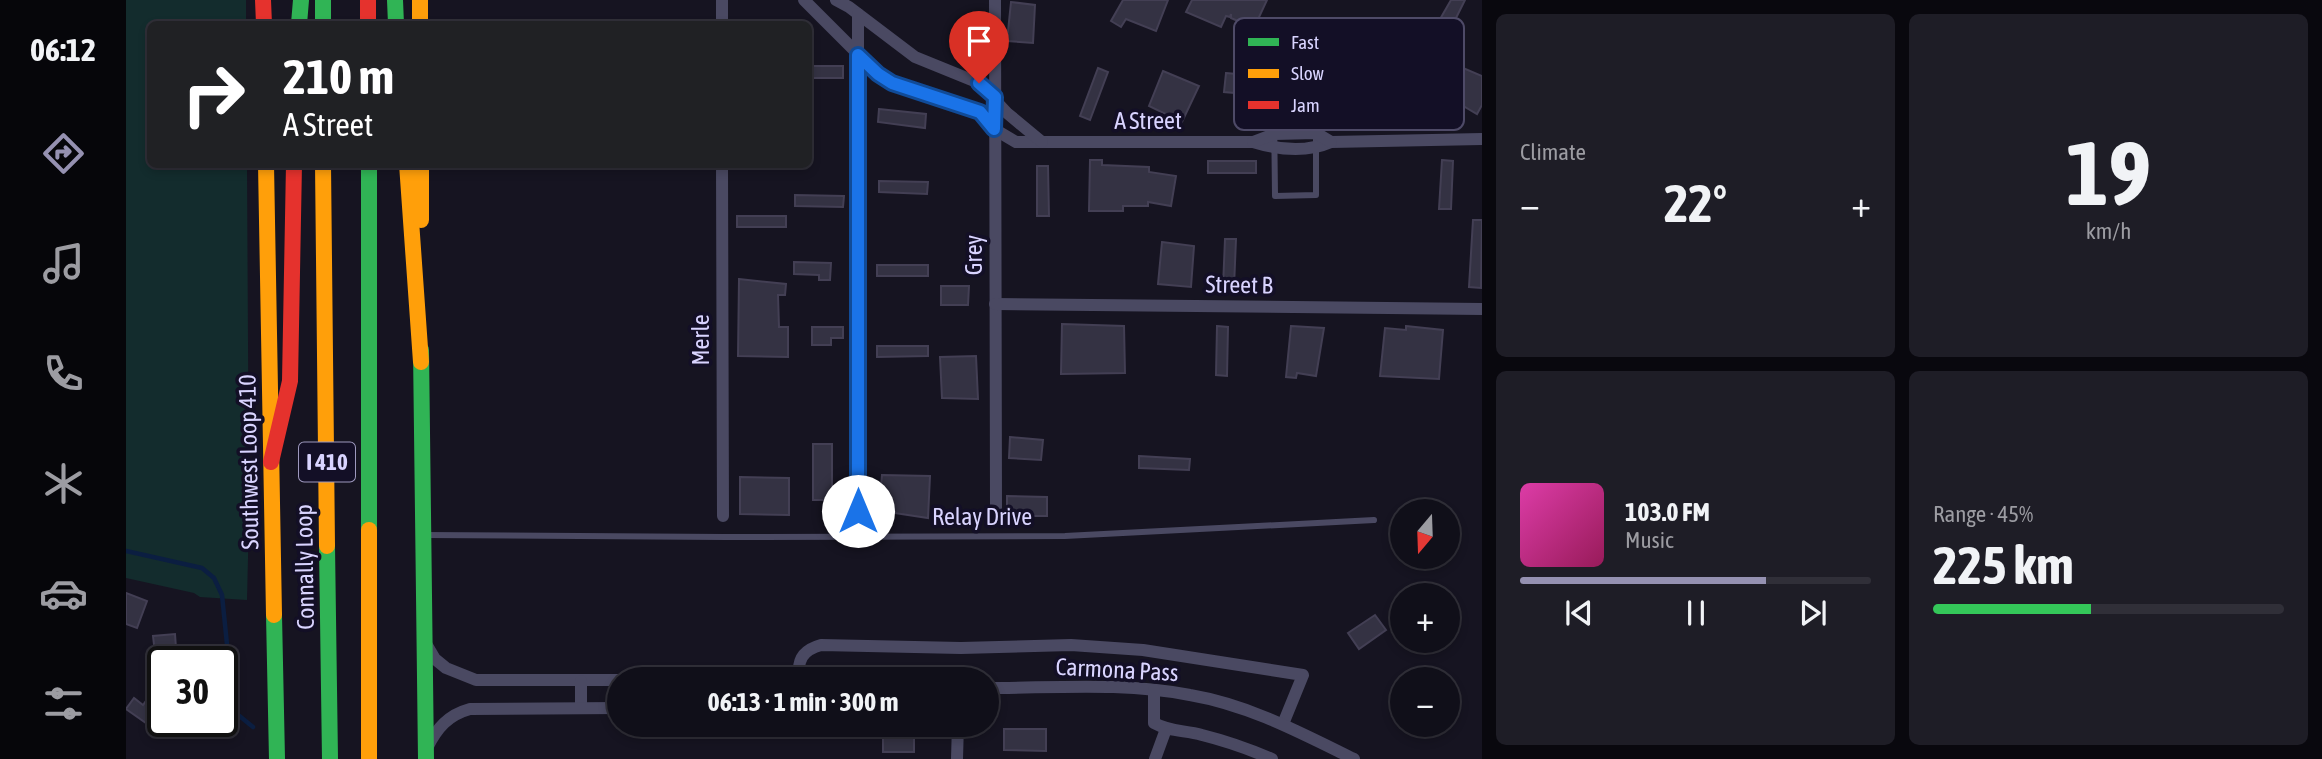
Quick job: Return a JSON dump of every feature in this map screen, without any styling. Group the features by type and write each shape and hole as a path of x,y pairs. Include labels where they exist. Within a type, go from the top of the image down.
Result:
{"main road":[{"path":"263,0 264,21"},
{"path":"299,21 302,0"},
{"path":"323,0 323,21"},
{"path":"368,0 368,21"},
{"path":"395,0 396,21"},
{"path":"420,0 420,21"},
{"name":"Southwest Loop 410","path":"266,168 277,759"},
{"path":"271,462 290,381 294,168"},
{"name":"Connally Loop","path":"323,168 330,759"},
{"name":"I 410","path":"369,168 369,759"},
{"path":"407,168 421,362"},
{"path":"421,168 426,755"}],"street":[{"path":"722,0 722,21"},
{"name":"A Street","path":"804,0 878,74 892,83 980,112 994,129 1016,142 1253,142 1274,149 1316,149 1331,142 1482,139"},
{"path":"818,13 833,0 858,14 915,57 979,83 995,97 1007,113 1042,142"},
{"name":"Grey","path":"995,0 996,510"},
{"path":"858,14 858,511"},
{"name":"A Street","path":"1253,142 1274,134 1316,134 1331,142"},
{"name":"Merle","path":"722,168 723,516"},
{"name":"Street B","path":"995,304 1482,309"},
{"path":"423,639 435,659 446,668 476,680 607,680"},
{"path":"798,667 802,655 821,645 961,648 1071,645 1143,650 1303,675 1283,724"},
{"path":"581,681 581,708"},
{"name":"Carmona Pass","path":"999,688 1154,690 1191,695 1234,706 1283,724 1354,759"},
{"path":"1154,690 1154,723 1166,730 1199,734 1272,759"},
{"path":"426,755 441,726 456,713 470,709 607,708"},
{"path":"1155,759 1166,730"},
{"path":"957,759 958,737"}],"lane":[{"path":"1274,130 1275,196 1316,195 1316,130"},
{"name":"Relay Drive","path":"423,535 1065,536 1374,520"}],"green space":[{"path":"126,0 246,0 246,21 147,21 147,168 247,168 247,600 200,597 194,593 126,578"}],"building":[{"path":"1123,0 1168,0 1156,31 1126,19 1121,27 1111,21"},
{"path":"1192,0 1267,0 1259,18 1234,19 1231,14 1230,17 1226,16 1221,27 1186,12"},
{"path":"1451,0 1465,0 1456,18 1441,18"},
{"path":"1011,2 1035,5 1033,43 1007,41"},
{"path":"812,66 843,66 843,78 812,78"},
{"path":"1098,68 1108,72 1090,120 1080,116"},
{"path":"1464,68 1482,76 1482,105 1477,114 1464,106"},
{"path":"1163,71 1199,86 1182,122 1149,106"},
{"path":"1226,73 1234,74 1234,93 1224,92"},
{"path":"879,109 926,114 925,128 878,122"},
{"path":"1090,160 1102,160 1102,165 1149,167 1149,172 1176,176 1171,206 1148,202 1148,206 1123,206 1123,211 1089,211"},
{"path":"1442,160 1453,161 1451,209 1439,209"},
{"path":"1208,161 1256,161 1256,173 1208,173"},
{"path":"1037,166 1048,166 1049,216 1037,216"},
{"path":"879,181 928,182 927,194 879,192"},
{"path":"795,195 844,196 843,207 795,206"},
{"path":"737,216 786,216 786,227 737,227"},
{"path":"1473,220 1482,220 1481,288 1469,287"},
{"path":"1225,239 1236,239 1234,287 1223,287"},
{"path":"1162,242 1194,246 1191,287 1158,284"},
{"path":"794,262 831,263 830,280 819,280 819,275 794,274"},
{"path":"877,265 928,265 928,276 877,276"},
{"path":"739,279 786,284 785,295 778,295 779,327 788,327 788,357 738,356"},
{"path":"941,286 969,286 968,305 941,305"},
{"path":"1062,324 1124,326 1125,373 1061,374"},
{"path":"1217,326 1228,327 1227,376 1216,375"},
{"path":"1291,326 1324,328 1316,376 1297,373 1296,378 1286,377"},
{"path":"1406,326 1443,330 1439,379 1380,376 1385,328 1406,330"},
{"path":"812,327 843,327 843,338 831,338 831,345 812,345"},
{"path":"877,346 928,346 928,356 877,357"},
{"path":"976,356 978,399 942,398 940,357"},
{"path":"1010,437 1043,440 1041,460 1009,458"},
{"path":"813,444 832,444 832,500 813,500"},
{"path":"1139,456 1190,459 1189,470 1139,468"},
{"path":"882,475 930,476 928,518 881,511 884,487 881,486"},
{"path":"740,477 789,478 789,515 740,514"},
{"path":"1007,496 1047,497 1047,516 1007,516"},
{"path":"126,593 147,601 137,628 126,624"},
{"path":"1375,615 1386,630 1359,649 1348,633"},
{"path":"175,634 176,646 154,646 153,636"},
{"path":"134,698 143,705 147,699 147,724 126,709"},
{"path":"1004,729 1046,729 1046,751 1004,750"},
{"path":"883,737 914,737 914,752 883,752"}],"waterway":[{"path":"126,551 202,568 214,578 222,595 233,704 237,714 253,727"}],"traffic: fast":[{"path":"299,21 301,0"},
{"path":"323,0 323,21"},
{"path":"395,0 396,21"},
{"path":"369,168 369,530"},
{"path":"421,350 426,759"},
{"path":"327,546 330,759"},
{"path":"274,615 277,759"}],"traffic: slow":[{"path":"420,0 420,21"},
{"path":"266,168 274,615"},
{"path":"323,168 327,546"},
{"path":"407,168 421,362"},
{"path":"421,168 421,220"},
{"path":"369,530 369,759"}],"traffic: jam":[{"path":"263,0 264,21"},
{"path":"368,0 368,21"},
{"path":"271,462 290,381 294,168"}],"route":[{"path":"858,511 858,55 892,83 980,112 994,129 995,97 979,83"}]}
